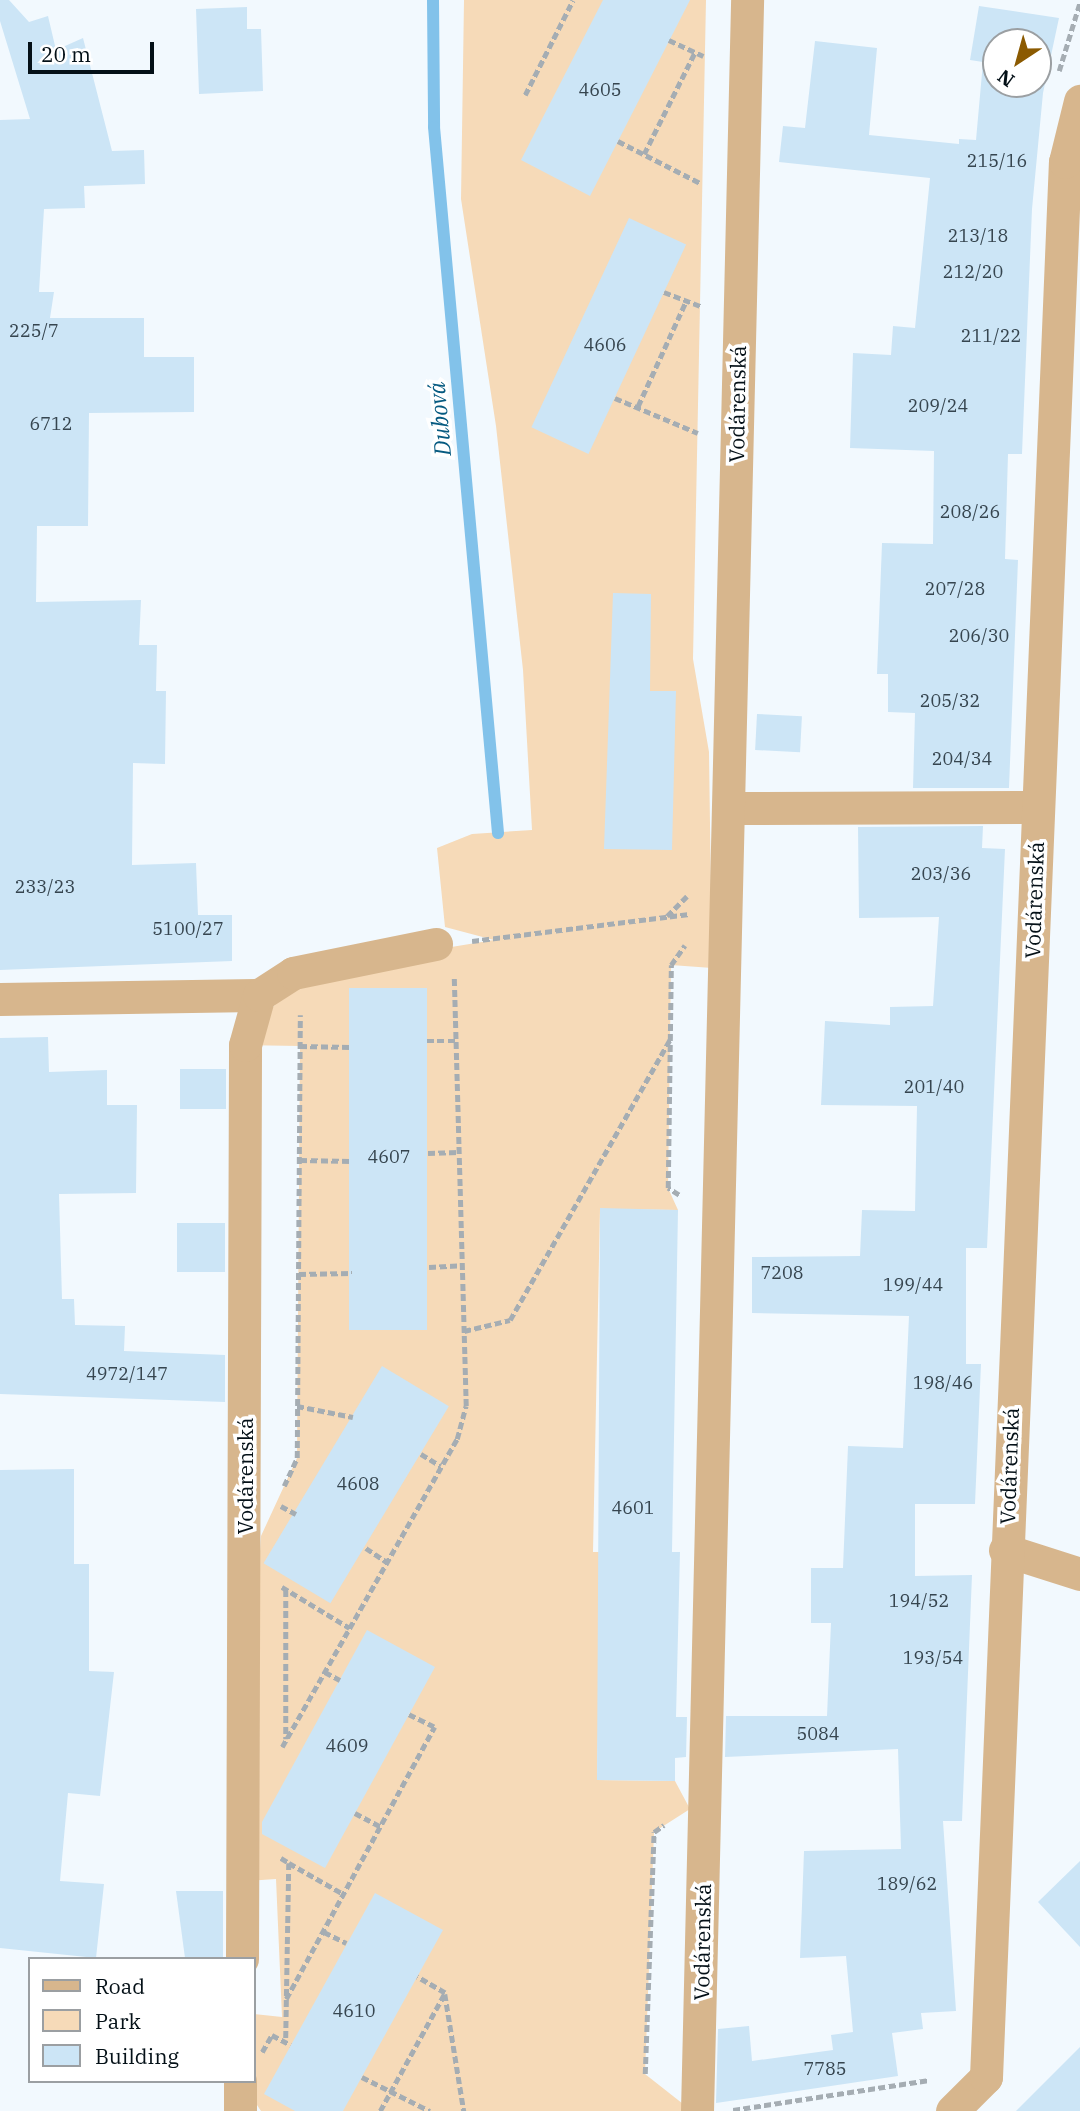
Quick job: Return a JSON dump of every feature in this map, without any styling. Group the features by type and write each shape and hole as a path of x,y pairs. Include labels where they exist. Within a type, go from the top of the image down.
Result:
{"street":[{"name":"Vodárenská","path":"698,2111 732,808 747,0"},
{"name":"Vodárenská","path":"952,2111 986,2077 1005,1550 1068,91"},
{"path":"732,808 1038,807"},
{"path":"0,999 259,995 299,972 444,944"},
{"name":"Vodárenská","path":"242,1957 258,1522 245,1045 259,995"},
{"path":"1005,1550 1080,1574"},
{"path":"240,2083 240,2111"}],"path":[{"path":"525,95 573,0"},
{"path":"1068,91 1080,2"},
{"path":"669,40 705,57"},
{"path":"644,154 695,52"},
{"path":"618,141 702,184"},
{"path":"664,292 700,306"},
{"path":"638,406 686,301"},
{"path":"615,398 698,433"},
{"path":"275,1760 441,1465 466,1406 456,1041 444,944 728,909"},
{"path":"258,1522 276,1503 297,1458 299,972"},
{"path":"464,1331 510,1320 670,1038"},
{"path":"427,1041 456,1041"},
{"path":"300,1046 350,1047"},
{"path":"428,1153 459,1152"},
{"path":"300,1160 351,1161"},
{"path":"429,1267 462,1265"},
{"path":"299,1274 352,1273"},
{"path":"297,1406 353,1417"},
{"path":"421,1454 441,1465"},
{"path":"276,1503 296,1514"},
{"path":"366,1548 387,1562"},
{"path":"269,1579 350,1628"},
{"path":"286,1589 286,1741"},
{"path":"324,1672 340,1680"},
{"path":"286,1999 345,1895 434,1727 409,1714"},
{"path":"355,1813 381,1827"},
{"path":"289,1863 345,1895"},
{"path":"324,1932 347,1943"},
{"path":"418,1977 445,1993"},
{"path":"380,2111 445,1993"},
{"path":"445,1993 464,2111"},
{"path":"362,2077 429,2111"},
{"path":"727,2111 933,2080"}],"green space":[{"path":"464,0 706,0 693,659 709,752 712,968 671,965 668,1188 678,1210 600,1209 593,1552 602,1552 597,1780 675,1781 690,1809 654,1832 645,2074 692,2111 261,2111 255,2102 256,2014 282,2017 276,1879 248,1881 243,1814 261,1536 297,1458 300,1046 245,1045 299,972 494,940 445,927 437,848 472,834 532,830 523,670 496,426 461,199"}],"building":[{"path":"0,0 9,0 29,22 48,16 56,50 83,38 112,151 144,150 145,184 84,186 85,208 44,209 39,292 54,292 50,318 144,318 144,357 194,357 194,412 89,413 88,526 37,526 36,602 141,600 139,645 157,645 156,691 166,691 165,764 133,763 132,865 196,863 198,915 232,915 232,961 0,970 0,120 30,119 0,21"},
{"path":"603,0 690,0 590,196 521,160"},
{"path":"979,6 1059,18 1052,51 1052,28 982,28 982,62 970,60"},
{"path":"247,7 247,29 261,29 263,91 199,94 196,9"},
{"path":"815,41 877,48 869,135 959,144 959,139 976,140 982,73 982,98 1043,98 1032,209 1022,454 1008,454 1005,559 1018,560 1009,788 913,788 915,713 888,712 888,674 877,674 882,543 933,544 934,451 850,448 853,353 891,355 893,326 915,328 930,178 779,162 783,126 805,128"},
{"path":"629,218 686,245 588,454 531,427"},
{"path":"613,593 651,594 650,691 676,691 672,850 604,849"},
{"path":"757,714 802,716 800,752 755,750"},
{"path":"983,826 982,848 1005,849 987,1248 966,1248 966,1364 981,1364 975,1504 915,1504 915,1576 972,1575 962,1821 943,1821 956,2011 921,2013 923,2029 892,2033 898,2076 716,2103 718,2029 749,2026 752,2061 833,2050 831,2035 853,2032 846,1956 800,1958 804,1851 901,1849 898,1749 725,1757 726,1716 827,1716 831,1623 811,1623 811,1568 843,1568 848,1446 903,1448 909,1316 752,1313 752,1257 860,1256 862,1210 915,1211 917,1106 821,1105 825,1021 890,1025 890,1007 933,1006 939,917 859,918 858,827"},
{"path":"349,988 427,988 427,1330 349,1330"},
{"path":"48,1037 49,1072 107,1070 107,1105 137,1105 136,1193 59,1194 62,1299 74,1299 75,1325 125,1326 124,1351 225,1355 225,1402 0,1394 0,1038"},
{"path":"180,1069 226,1069 226,1109 180,1109"},
{"path":"600,1208 678,1210 672,1552 680,1552 676,1717 687,1717 686,1757 675,1758 675,1781 597,1780"},
{"path":"177,1223 225,1223 225,1272 177,1272"},
{"path":"382,1366 449,1406 330,1603 264,1563"},
{"path":"74,1469 74,1564 89,1564 89,1671 114,1672 100,1796 68,1793 60,1881 104,1884 96,1957 0,1948 0,1470"},
{"path":"367,1630 435,1667 325,1868 262,1834 262,1822"},
{"path":"1080,1861 1080,1947 1038,1902"},
{"path":"176,1891 223,1891 223,1957 185,1957"},
{"path":"375,1893 443,1930 343,2111 295,2111 264,2094"},
{"path":"1080,2047 1080,2111 1016,2111"}],"waterway":[{"name":"Dubová","path":"433,0 434,127 498,833"}]}
